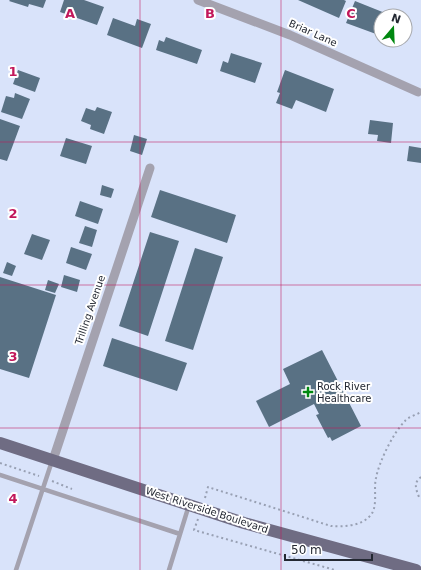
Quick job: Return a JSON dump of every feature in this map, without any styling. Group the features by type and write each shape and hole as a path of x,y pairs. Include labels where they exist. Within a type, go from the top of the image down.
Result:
{"main road":[{"name":"West Riverside Boulevard","path":"0,443 244,523 416,570"}],"street":[{"name":"Briar Lane","path":"198,0 290,35 418,92"},
{"name":"Trilling Avenue","path":"53,460 150,168"}],"lane":[{"path":"16,570 53,460"},
{"path":"0,475 180,534"},
{"path":"168,570 189,506"}],"path":[{"path":"336,570 194,530 202,510 208,487 331,526 342,527 359,522 369,517 374,508 376,479 392,439 406,420 421,412"},
{"path":"421,477 417,480 415,488 420,498 421,497"}],"building":[{"path":"46,0 43,8 29,4 28,7 9,1"},
{"path":"64,0 84,0 104,7 97,25 60,12"},
{"path":"298,0 344,0 346,1 339,18"},
{"path":"355,1 373,8 373,33 346,23"},
{"path":"113,18 135,26 137,19 151,24 142,48 107,35"},
{"path":"166,37 202,50 197,64 156,50 159,40 164,42"},
{"path":"231,53 262,63 255,83 220,71 223,61 228,63"},
{"path":"18,70 40,78 35,92 13,84"},
{"path":"285,70 334,89 326,112 296,100 292,109 276,103 280,93 277,92"},
{"path":"15,93 30,99 22,119 1,112 6,96 14,98"},
{"path":"97,107 112,112 104,134 90,129 91,125 81,121 86,108 95,111"},
{"path":"0,119 20,126 7,161 0,159"},
{"path":"370,120 393,123 391,143 377,141 378,135 368,134"},
{"path":"134,135 147,139 142,155 130,151"},
{"path":"66,138 92,146 86,164 60,156"},
{"path":"409,146 421,148 421,163 407,161"},
{"path":"102,185 114,189 111,198 100,195"},
{"path":"160,190 236,215 227,243 151,217"},
{"path":"80,201 103,209 98,224 75,216"},
{"path":"85,226 97,230 92,247 79,243"},
{"path":"150,232 179,241 148,336 119,326"},
{"path":"32,234 50,240 42,260 24,254"},
{"path":"71,247 92,254 86,270 66,263"},
{"path":"195,248 223,257 193,350 165,341"},
{"path":"7,262 16,266 12,276 3,273"},
{"path":"64,275 80,280 77,292 61,287"},
{"path":"0,277 56,295 29,378 0,369"},
{"path":"48,280 59,284 55,293 45,290"},
{"path":"112,338 187,363 177,391 103,366"},
{"name":"Rock River Healthcare","path":"322,350 361,426 332,441 330,437 328,438 316,415 319,414 314,404 269,427 256,401 290,384 283,369"}],"place":[{"name":"Rock River Healthcare","path":"308,392"}]}
